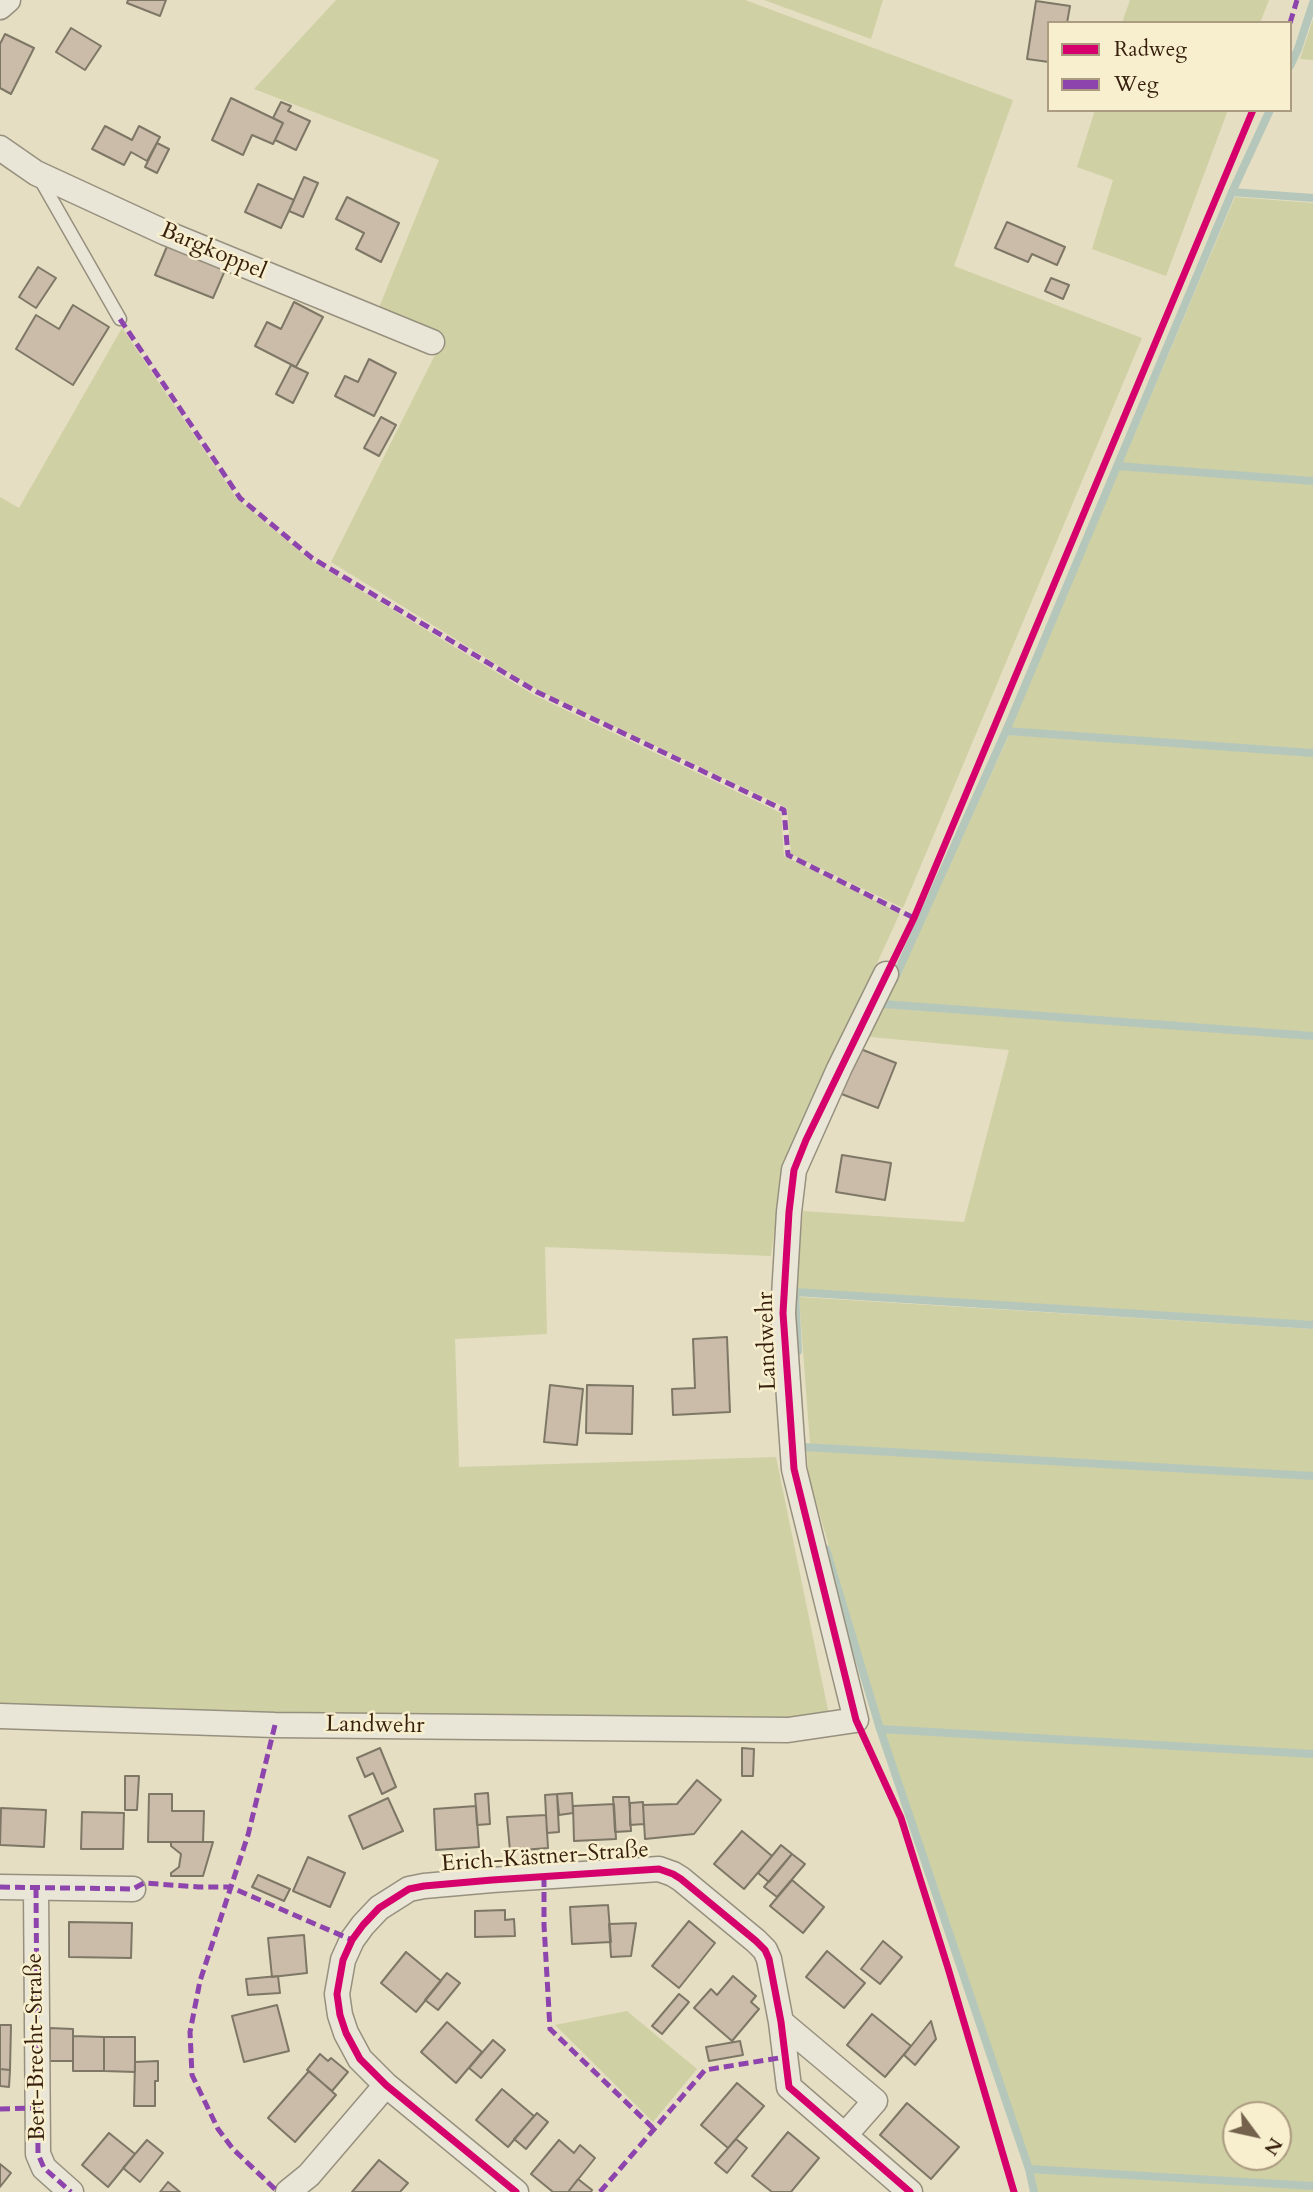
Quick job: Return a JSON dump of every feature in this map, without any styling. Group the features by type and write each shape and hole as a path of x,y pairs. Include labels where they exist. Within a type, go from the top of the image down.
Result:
{"street":[{"path":"0,7 8,0"},
{"name":"Bargkoppel","path":"0,148 36,173 166,233 432,342"},
{"name":"Landwehr","path":"0,1716 275,1725 788,1730 856,1720 794,1469 783,1313 794,1170 886,974"},
{"name":"Erich-Kästner-Straße","path":"516,2192 386,2085 360,2059 346,2033 337,1994 343,1960 352,1940 363,1925 379,1909 409,1889 659,1869 673,1874 765,1950 781,2022 789,2087 910,2192"},
{"path":"0,1887 133,1889"},
{"name":"Bert-Brecht-Straße","path":"36,1888 38,2154 44,2168 71,2192"},
{"path":"781,2022 875,2101 845,2135"},
{"path":"288,2192 309,2175 386,2085"}],"lane":[{"path":"36,173 120,319"}],"green space":[{"path":"336,0 745,0 1013,100 954,266 1142,338 903,908 791,854 787,808 538,690 331,562 437,351 376,315 439,160 254,89"},
{"path":"764,0 883,0 871,39"},
{"path":"1130,0 1269,0 1261,21 1123,21"},
{"path":"1313,19 1313,60 1300,59"},
{"path":"1094,112 1227,112 1166,276 1092,249 1113,180 1077,167"},
{"path":"1235,197 1313,203 1313,479 1122,464"},
{"path":"122,328 237,499 310,560 534,695 781,813 784,856 900,913 784,1166 771,1256 545,1247 547,1334 455,1339 459,1467 776,1457 829,1715 789,1726 0,1709 0,497 19,508"},
{"path":"1119,469 1313,484 1313,751 1009,730"},
{"path":"1009,735 1313,755 1313,1034 887,1002"},
{"path":"877,1007 1313,1039 1313,1322 795,1289 803,1211 964,1222 1009,1050 860,1036"},
{"path":"799,1297 1313,1329 1313,1473 810,1444"},
{"path":"807,1450 1313,1479 1313,1752 882,1726 808,1475"},
{"path":"884,1731 1313,1757 1313,2183 1032,2167"},
{"path":"627,2011 697,2069 653,2122 555,2025"},
{"path":"1033,2172 1313,2189 1313,2192 1037,2192"}],"building":[{"path":"128,0 166,0 160,16 127,3"},
{"path":"1036,1 1070,6 1067,21 1047,21 1047,62 1027,59"},
{"path":"71,28 101,46 85,70 56,52"},
{"path":"5,34 34,48 11,94 0,88 0,44"},
{"path":"231,98 283,123 273,144 252,135 243,155 212,140"},
{"path":"281,102 291,106 288,111 310,121 296,150 275,140 283,123 273,118"},
{"path":"105,126 132,140 139,126 160,137 147,161 131,152 124,165 92,149"},
{"path":"157,143 169,149 157,173 145,167"},
{"path":"304,177 318,183 303,217 289,211"},
{"path":"258,184 294,200 281,228 245,212"},
{"path":"347,197 399,223 381,262 356,249 364,233 336,219"},
{"path":"1007,222 1065,247 1057,265 1032,254 1028,262 995,248"},
{"path":"168,244 226,268 213,298 155,275"},
{"path":"38,267 56,278 36,308 19,297"},
{"path":"1051,278 1069,285 1063,299 1045,291"},
{"path":"294,302 323,317 296,367 255,346 267,322 281,329"},
{"path":"73,305 109,327 73,385 16,349 36,315 59,329"},
{"path":"369,359 396,373 374,416 335,396 345,376 358,382"},
{"path":"291,365 308,373 293,403 276,394"},
{"path":"381,417 396,425 379,456 364,448"},
{"path":"858,1048 896,1063 878,1108 839,1093"},
{"path":"842,1155 891,1163 885,1200 836,1192"},
{"path":"727,1337 730,1412 673,1415 672,1389 695,1388 693,1339"},
{"path":"550,1385 583,1389 577,1445 544,1442"},
{"path":"587,1385 633,1386 632,1434 586,1433"},
{"path":"380,1748 396,1787 382,1794 373,1773 365,1777 357,1758"},
{"path":"742,1748 754,1749 753,1776 742,1776"},
{"path":"125,1776 139,1776 137,1810 125,1810"},
{"path":"697,1780 721,1800 694,1834 645,1839 643,1805 677,1804"},
{"path":"488,1793 490,1824 477,1825 475,1794"},
{"path":"572,1793 573,1813 559,1815 557,1794"},
{"path":"149,1794 172,1794 172,1811 204,1811 203,1842 148,1842"},
{"path":"557,1794 559,1832 547,1833 545,1795"},
{"path":"613,1797 629,1797 631,1831 615,1832"},
{"path":"388,1798 403,1831 363,1849 349,1816"},
{"path":"643,1802 644,1824 630,1825 630,1803"},
{"path":"614,1804 616,1839 574,1841 573,1806"},
{"path":"476,1806 479,1847 436,1850 434,1809"},
{"path":"1,1808 46,1810 44,1847 0,1845"},
{"path":"82,1812 124,1813 123,1849 81,1849"},
{"path":"546,1815 548,1848 510,1851 507,1817"},
{"path":"742,1831 772,1856 744,1889 714,1864"},
{"path":"171,1842 213,1842 203,1876 171,1876 179,1867 181,1854 171,1846"},
{"path":"781,1845 792,1854 769,1882 758,1873"},
{"path":"792,1854 805,1864 777,1897 764,1887"},
{"path":"308,1857 345,1873 330,1907 293,1891"},
{"path":"258,1875 290,1889 284,1901 252,1887"},
{"path":"792,1880 824,1907 803,1933 770,1906"},
{"path":"608,1905 611,1942 572,1944 570,1907"},
{"path":"505,1910 505,1920 514,1919 515,1936 475,1937 475,1911"},
{"path":"689,1921 715,1943 679,1988 652,1966"},
{"path":"69,1922 132,1923 131,1958 69,1957"},
{"path":"636,1923 631,1956 611,1957 609,1924"},
{"path":"304,1935 307,1973 272,1977 268,1938"},
{"path":"883,1941 902,1957 880,1984 861,1969"},
{"path":"827,1951 865,1983 844,2008 806,1977"},
{"path":"406,1952 441,1981 416,2012 381,1983"},
{"path":"447,1973 460,1983 438,2010 425,2000"},
{"path":"278,1976 280,1993 248,1995 246,1979"},
{"path":"733,1976 756,1996 751,2002 759,2009 732,2041 694,2008 711,1989 717,1995"},
{"path":"679,1994 689,2002 662,2034 652,2026"},
{"path":"277,2005 289,2051 244,2062 232,2016"},
{"path":"872,2014 911,2046 885,2077 847,2045"},
{"path":"931,2021 936,2039 915,2065 904,2055"},
{"path":"447,2022 482,2052 456,2083 421,2052"},
{"path":"0,2025 11,2025 10,2070 0,2069"},
{"path":"50,2028 73,2029 73,2061 50,2061"},
{"path":"73,2036 104,2037 104,2071 73,2071"},
{"path":"104,2037 135,2037 135,2072 104,2071"},
{"path":"493,2040 505,2050 481,2078 469,2068"},
{"path":"740,2041 743,2055 709,2061 706,2047"},
{"path":"320,2054 328,2061 331,2058 348,2072 332,2091 307,2070"},
{"path":"158,2061 155,2106 134,2106 135,2062"},
{"path":"0,2069 10,2070 9,2087 0,2086"},
{"path":"309,2071 336,2095 295,2142 268,2118"},
{"path":"737,2083 764,2106 728,2148 701,2125"},
{"path":"502,2089 534,2116 508,2147 476,2120"},
{"path":"907,2103 959,2147 931,2179 880,2135"},
{"path":"537,2113 548,2122 526,2149 514,2139"},
{"path":"788,2132 819,2158 791,2192 772,2192 752,2176"},
{"path":"109,2133 135,2154 108,2187 82,2165"},
{"path":"736,2139 747,2148 727,2173 715,2163"},
{"path":"147,2140 163,2153 140,2182 123,2168"},
{"path":"559,2140 574,2153 580,2145 595,2158 568,2192 553,2192 531,2174"},
{"path":"379,2160 408,2183 400,2192 352,2192"},
{"path":"0,2164 11,2173 0,2187"},
{"path":"578,2179 592,2190 591,2192 568,2192"},
{"path":"168,2182 180,2192 160,2192"}],"waterway":[{"path":"1292,62 1313,3"},
{"path":"894,980 1006,731 1232,192 1269,112"},
{"path":"1232,192 1313,198"},
{"path":"1117,466 1313,481"},
{"path":"1006,731 1313,753"},
{"path":"885,998 883,1004 1313,1036"},
{"path":"798,1351 795,1292 1313,1325"},
{"path":"803,1447 1313,1476"},
{"path":"826,1549 880,1729 1029,2169 1034,2192"},
{"path":"880,1729 1313,1754"},
{"path":"1029,2169 1313,2186"}],"marked path":[{"path":"1291,21 1297,0"},
{"path":"120,319 240,498 312,558 537,692 784,810 788,855 914,918"},
{"path":"275,1725 248,1835 200,1981 190,2032 192,2075 218,2129 233,2149 278,2192"},
{"path":"544,1877 550,2029 654,2129"},
{"path":"0,1887 133,1889 144,1883 230,1887 352,1940"},
{"path":"36,1888 38,2154 44,2168 71,2192"},
{"path":"600,2192 705,2070 785,2057"},
{"path":"0,2109 37,2108"}],"cycle path":[{"path":"1014,2192 901,1818 856,1720 794,1469 783,1313 789,1212 794,1170 806,1140 914,918 1252,112"},
{"path":"516,2192 386,2085 360,2059 340,2015 337,1994 343,1960 352,1940 363,1925 379,1908 409,1889 492,1880 659,1869 681,1879 765,1950 781,2022 789,2087 910,2192"}]}
